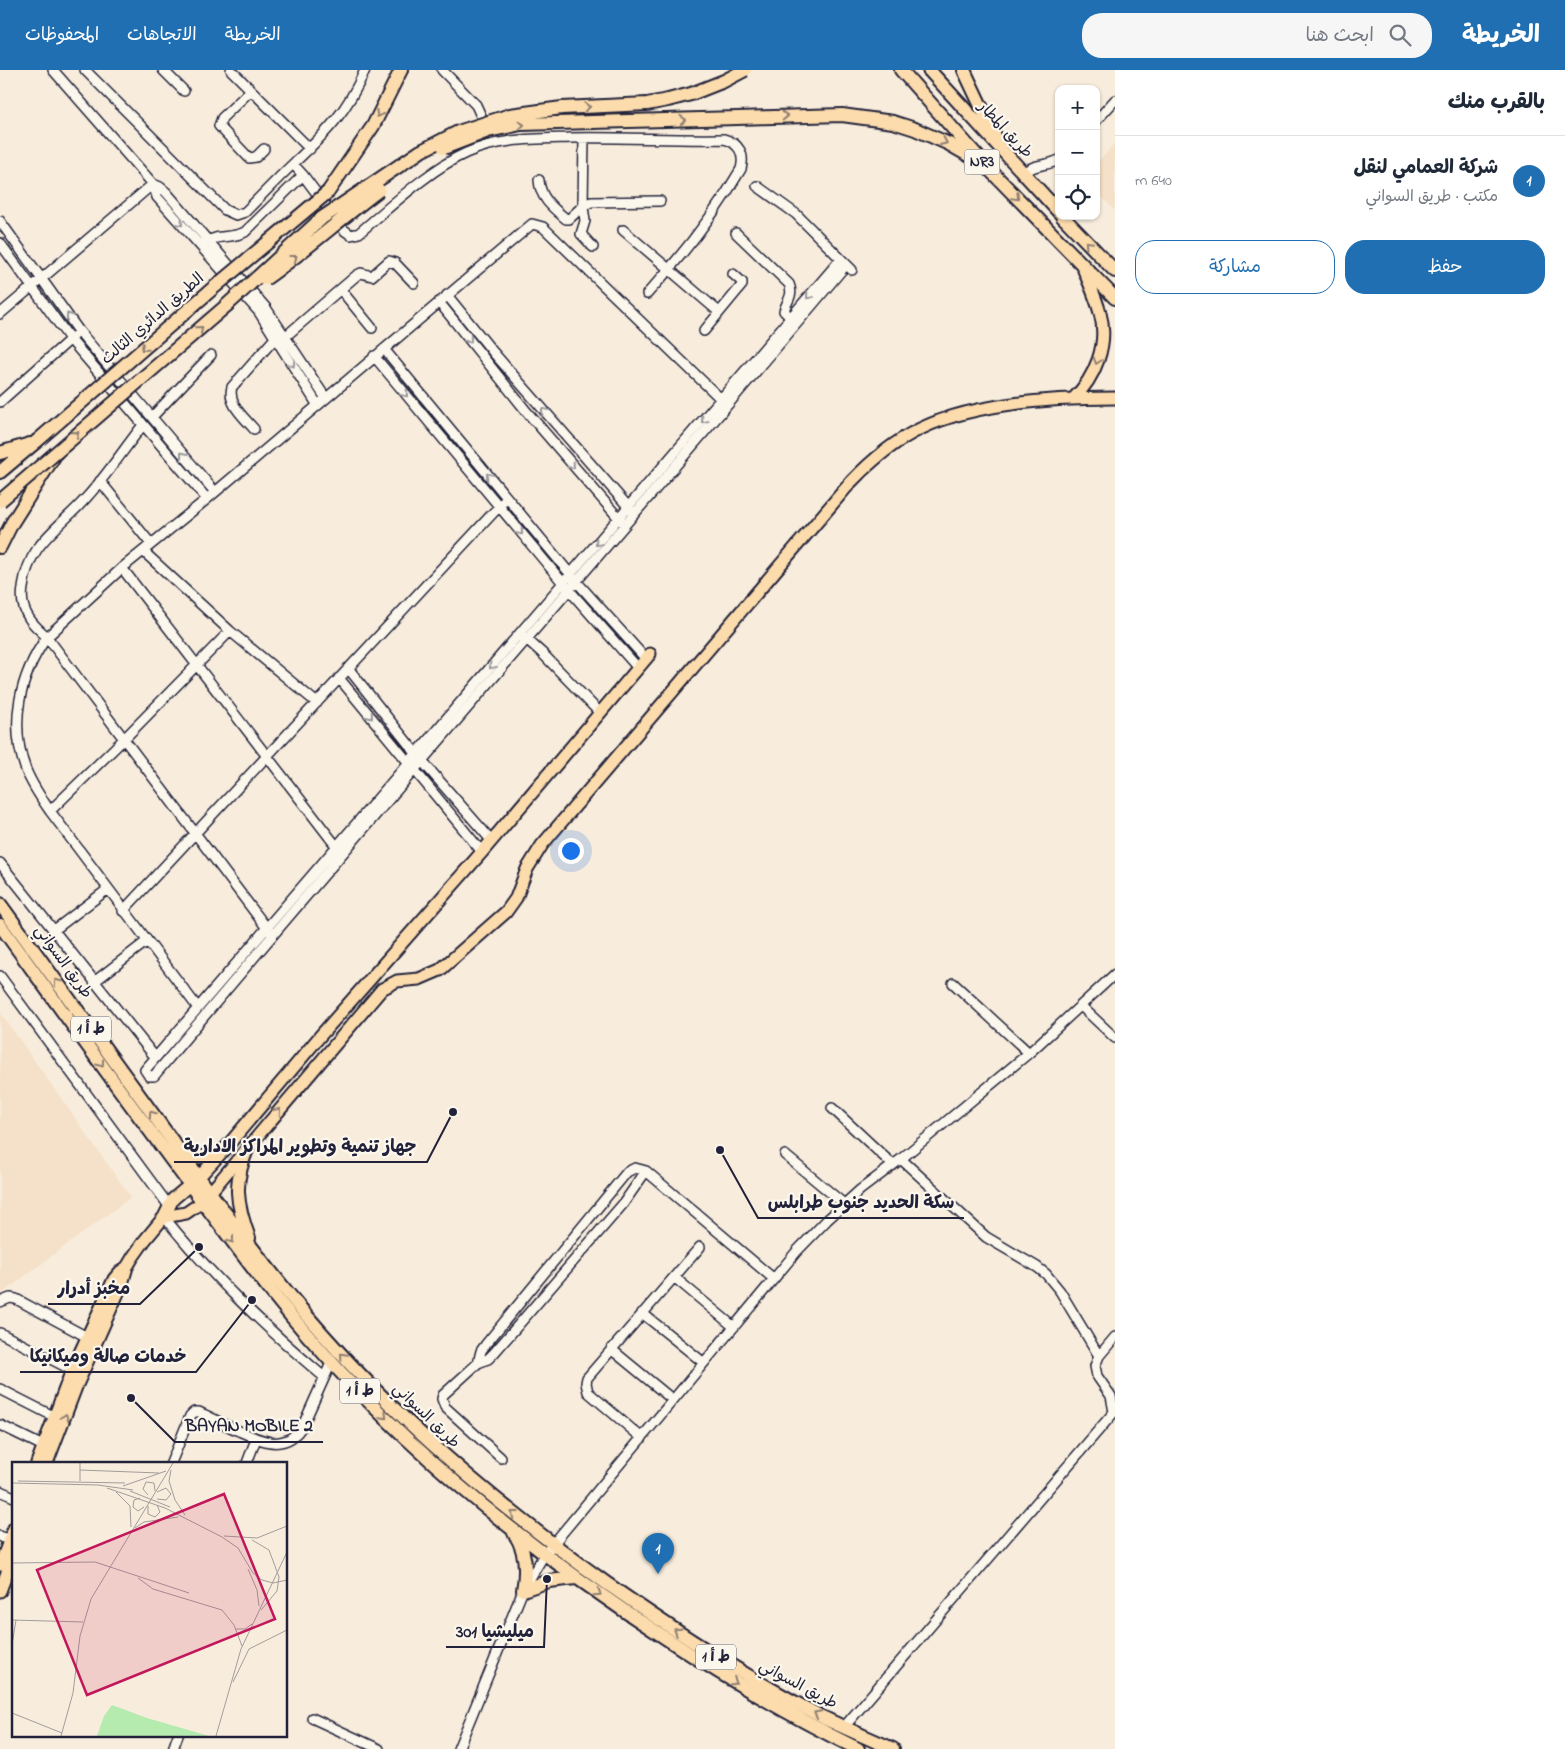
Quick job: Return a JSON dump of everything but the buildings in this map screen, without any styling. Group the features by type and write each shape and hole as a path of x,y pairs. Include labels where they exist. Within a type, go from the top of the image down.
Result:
{"highway":[{"name":"الطريق الدائري الثالث","path":"0,472 328,192 373,126 401,70"},
{"path":"0,501 226,306 322,218 421,151 458,132 510,115 562,108 647,104 668,100 724,81 745,70"},
{"name":"NR3","path":"901,70 987,167 1115,298"},
{"name":"طريق المطار","path":"929,70 1055,208"},
{"path":"964,70 1001,149"},
{"path":"226,306 293,259 412,164 464,139 488,131 521,124 842,115 893,122 915,129 949,144 987,167"},
{"path":"1066,220 1115,272"},
{"path":"0,453 37,441"},
{"path":"0,548 27,499 60,448"},
{"name":"طريق السواني","path":"1,904 181,1154 194,1182"},
{"name":"طريق السواني","path":"0,925 206,1197 255,1252 353,1376 430,1459 544,1555 640,1622 761,1698 858,1749"},
{"path":"248,1147 239,1173 237,1188 238,1204 255,1252"},
{"path":"181,1154 201,1158 224,1150"},
{"name":"طريق السواني","path":"206,1197 275,1297 331,1362 353,1376 396,1410 464,1473 552,1544 638,1606 702,1648 767,1687 844,1727 893,1749"},
{"path":"512,1529 519,1540 523,1552 525,1577 523,1590 549,1581 576,1578"}],"main road":[{"path":"1073,399 1085,386 1094,371 1100,354 1102,335 1100,314 1082,264"},
{"path":"167,1212 186,1213 206,1197 382,989 397,981 419,979 440,970 506,912 516,898 527,869 542,845 838,497 877,456 901,439 920,429 961,414 1033,402 1115,398"},
{"path":"37,1462 53,1416 72,1385 122,1284 127,1267 144,1240 167,1212 176,1196 194,1182 224,1150 321,1035 492,841 648,656"},
{"path":"321,1035 332,1047"},
{"path":"47,1462 72,1385 72,1370 114,1279 127,1267"},
{"path":"5,1538 7,1573"},
{"path":"0,1591 12,1559"}],"street":[{"path":"53,70 153,184 163,189 259,312 317,404"},
{"path":"86,70 224,210 236,215 245,212 328,131 358,88 365,70"},
{"path":"163,70 184,91"},
{"path":"231,70 310,149"},
{"path":"442,70 476,105 491,144"},
{"path":"251,90 222,118 219,126 249,158 256,157 264,149"},
{"path":"1100,117 1115,100"},
{"path":"293,164 344,230 351,235 356,235 447,163 466,153 491,144 528,139 584,138 724,139 732,141 742,153 741,169 703,226 669,270 647,294"},
{"path":"584,138 583,206 585,221 581,234 593,247"},
{"path":"1023,173 1034,166 1046,165 1055,162"},
{"path":"204,243 217,238 233,237 245,232 303,175"},
{"path":"539,180 541,193 545,199 566,219 569,219 583,206 595,201 660,201"},
{"path":"0,314 153,184"},
{"path":"632,511 721,399 846,265 796,214 757,186"},
{"path":"0,221 79,330 215,492"},
{"path":"198,1008 50,811 26,770 18,730 18,708 29,666 47,637 122,568 207,499 529,225 540,225 728,406"},
{"path":"623,230 719,312"},
{"path":"736,233 789,284 792,293 784,311 794,321"},
{"path":"0,242 31,288 70,339 207,499"},
{"path":"204,243 266,308 326,398"},
{"path":"286,336 359,274 372,276 388,262 392,261 414,283"},
{"path":"704,330 742,285 742,282 734,274"},
{"path":"341,290 372,328"},
{"path":"447,295 493,352 632,511"},
{"path":"439,302 527,412 622,522"},
{"path":"270,932 198,1008 155,1057 145,1070 150,1077 154,1076 270,932 523,636 622,522 728,406 794,321"},
{"path":"0,402 79,330"},
{"path":"254,429 233,404 230,393 232,387 276,338"},
{"path":"384,349 573,578 648,656"},
{"path":"152,417 211,355"},
{"path":"374,356 566,587 638,668"},
{"path":"143,425 100,482 33,553 26,568 22,596 24,607 28,617 47,637 270,932"},
{"path":"100,482 151,544"},
{"path":"124,911 507,498"},
{"path":"143,551 230,631 317,703"},
{"path":"122,568 339,850"},
{"path":"50,811 230,631"},
{"path":"523,636 600,713"},
{"path":"348,668 420,757 492,841"},
{"path":"339,678 482,852"},
{"path":"0,863 155,1057"},
{"path":"53,931 108,889"},
{"path":"94,982 147,941"},
{"path":"458,1749 523,1590 544,1555 774,1279 812,1235 844,1204 902,1159 1029,1053 1115,974"},
{"path":"0,976 167,1212 194,1254 269,1330 324,1378"},
{"path":"953,983 1029,1053"},
{"path":"1081,1006 1115,1038"},
{"path":"832,1108 893,1165"},
{"path":"785,1154 844,1204"},
{"path":"902,1159 986,1237 1046,1274 1060,1291 1099,1356"},
{"path":"478,1363 481,1351 486,1344 627,1172 635,1168 646,1171 774,1279"},
{"path":"501,1458 443,1404 443,1395 478,1363 488,1359 494,1353 623,1204 646,1171"},
{"path":"642,1438 588,1392 586,1383 589,1374 700,1247"},
{"path":"674,1277 734,1327"},
{"path":"0,1302 10,1298 16,1299 87,1338"},
{"path":"642,1313 704,1363"},
{"path":"0,1334 72,1370"},
{"path":"844,1727 1114,1412 1111,1396 1095,1366 1099,1356 1115,1337"},
{"path":"611,1349 673,1400"},
{"path":"171,1462 190,1416 194,1412 199,1412 264,1442 278,1443 296,1434 304,1423 331,1362"},
{"path":"0,1389 53,1416"},
{"path":"0,1425 43,1446"},
{"path":"247,1462 256,1439"},
{"path":"0,1490 12,1496"},
{"path":"312,1718 379,1749"},
{"path":"173,1749 178,1736"}],"shaded area":[{"path":"1115,142 1115,211 1100,195 1100,160"},
{"path":"0,1012 131,1197 0,1295"}],"place":[{"name":"جهاز تنمية وتطوير المراكز الادارية","path":"453,1112"},
{"name":"سكة الحديد جنوب طرابلس","path":"720,1150"},
{"name":"مخبز أدرار","path":"199,1247"},
{"name":"خدمات صالة وميكانيكا","path":"252,1300"},
{"name":"BAYAN MOBILE 2","path":"131,1398"},
{"name":"شركة العمامي لنقل","path":"658,1574"},
{"name":"ميليشيا 301","path":"547,1579"}]}
